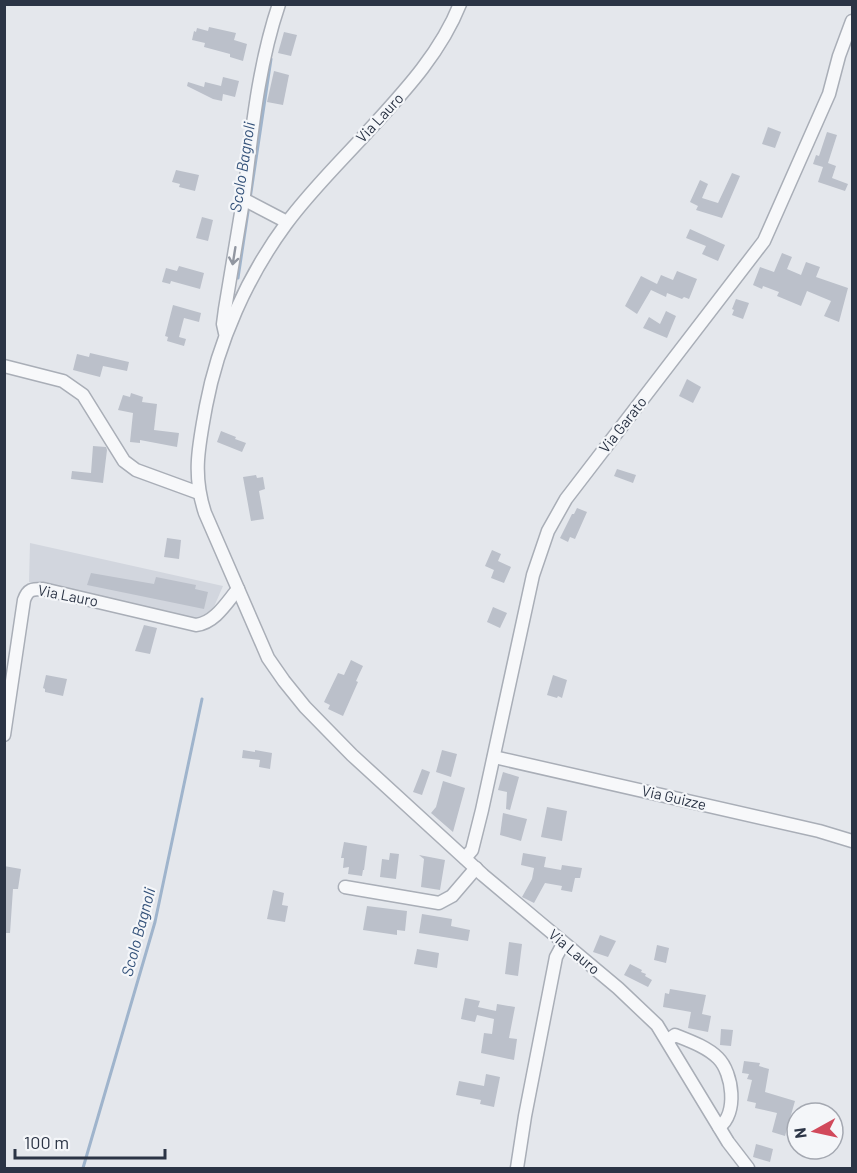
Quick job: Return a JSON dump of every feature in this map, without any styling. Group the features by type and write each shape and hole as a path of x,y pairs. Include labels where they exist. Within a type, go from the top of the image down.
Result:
{"street":[{"name":"Via Lauro","path":"225,335 223,324 225,309 264,53 279,4"},
{"name":"Via Lauro","path":"460,4 442,40 412,81 287,222 271,245 225,335 208,396 199,448 196,472 199,493 205,513 268,658 284,681 352,755 476,868 657,1025 719,1127 748,1168"},
{"name":"Via Garato","path":"465,858 472,850 533,575 548,531 566,499 764,241 829,94 852,21"},
{"path":"243,199 287,222"},
{"path":"4,366 63,381 83,395 124,460 136,470 199,493"},
{"name":"Via Lauro","path":"4,735 24,600 26,592 32,588 196,625 205,624 214,617 238,589"},
{"name":"Via Guizze","path":"494,757 819,831 852,841"},
{"path":"345,887 439,903 452,896 476,868"},
{"path":"517,1168 556,957 563,944"},
{"path":"668,1040 675,1035 697,1044 718,1058 726,1068 731,1107 728,1119 719,1127"}],"shaded area":[{"path":"30,543 223,586 210,616 199,621 29,582"}],"building":[{"path":"209,27 236,33 234,40 247,44 243,61 230,57 230,54 204,47 205,43 192,40 197,28 208,31"},
{"path":"284,32 297,35 291,56 278,53"},
{"path":"274,71 289,75 283,105 267,102"},
{"path":"223,77 239,81 235,97 223,94 222,101 213,99 187,86 188,82 204,87 205,82 221,86"},
{"path":"768,127 781,132 775,148 762,144"},
{"path":"827,132 837,135 828,163 836,166 832,178 848,184 845,191 818,182 823,167 813,164 816,155 819,156"},
{"path":"176,170 199,175 195,191 179,187 180,184 172,182"},
{"path":"732,173 740,176 722,218 696,210 698,206 690,202 700,180 708,184 702,198 718,203"},
{"path":"202,217 213,220 208,241 196,238"},
{"path":"690,229 725,245 718,261 702,254 706,246 686,238"},
{"path":"782,253 792,257 787,269 801,275 806,262 820,267 816,277 848,288 839,322 824,316 831,301 807,291 801,306 777,296 779,292 753,285 760,267 774,272"},
{"path":"179,266 204,273 200,289 171,281 170,284 162,282 166,268 177,271"},
{"path":"677,271 697,279 689,299 684,297 682,299 667,293 666,297 651,290 637,314 625,306 641,276 657,284 661,275 673,280"},
{"path":"736,299 749,303 743,319 732,315"},
{"path":"173,305 201,313 199,322 184,318 179,337 186,339 184,346 167,341 168,337 165,336"},
{"path":"666,311 676,316 667,338 643,328 649,317 660,324"},
{"path":"90,353 129,362 127,371 103,366 100,377 73,370 77,354 89,357"},
{"path":"687,379 701,387 693,403 679,396"},
{"path":"131,393 143,397 142,402 157,404 154,430 179,433 177,447 140,440 140,443 130,442 133,413 118,410 123,395 130,397"},
{"path":"221,431 246,443 242,452 217,442"},
{"path":"93,446 106,447 107,450 103,483 71,479 72,471 91,473"},
{"path":"617,469 636,475 633,483 614,476"},
{"path":"256,475 257,478 263,477 265,489 259,491 264,519 251,521 243,477"},
{"path":"577,508 587,512 575,539 570,537 568,542 560,538"},
{"path":"167,538 181,540 179,559 164,557"},
{"path":"492,550 501,554 498,561 511,567 504,583 491,578 494,570 485,566"},
{"path":"91,573 154,584 156,577 196,585 195,589 208,592 204,609 87,585"},
{"path":"493,607 507,613 500,628 487,622"},
{"path":"144,625 157,628 150,654 135,651"},
{"path":"351,660 363,666 343,716 328,709 330,705 324,702 338,673 344,675"},
{"path":"46,675 67,679 63,696 45,692 43,688"},
{"path":"553,675 567,680 562,698 547,695"},
{"path":"243,750 272,753 270,769 259,767 260,760 242,758"},
{"path":"442,750 457,754 451,777 436,772"},
{"path":"422,769 430,772 422,795 413,792"},
{"path":"503,772 519,777 510,810 506,809 507,792 498,790"},
{"path":"443,781 465,788 453,832 431,813 436,807"},
{"path":"547,807 567,811 562,841 541,837"},
{"path":"503,813 527,819 521,841 500,835"},
{"path":"344,842 367,846 362,876 348,874 349,867 343,868 344,858 341,858"},
{"path":"390,853 399,854 396,879 380,877 382,859 389,860"},
{"path":"523,853 546,857 544,867 561,870 562,865 582,868 580,878 575,878 572,892 561,890 562,886 545,883 534,903 522,897 532,879 534,868 521,865"},
{"path":"419,855 445,860 440,890 421,887 424,859"},
{"path":"4,866 21,869 18,889 13,889 10,933 4,933"},
{"path":"273,890 284,893 282,905 288,906 285,922 267,919"},
{"path":"367,906 407,911 405,931 397,930 397,935 363,930"},
{"path":"422,914 452,919 451,926 470,930 468,941 419,933"},
{"path":"600,935 616,941 608,957 593,952"},
{"path":"509,942 522,944 518,976 505,974"},
{"path":"657,945 669,948 666,963 654,960"},
{"path":"417,949 439,953 437,968 414,964"},
{"path":"630,964 642,970 645,976 652,980 648,987 624,975"},
{"path":"670,989 706,995 702,1014 711,1016 708,1032 688,1028 691,1012 663,1007 665,993 669,994"},
{"path":"465,998 480,1001 478,1007 496,1011 497,1004 515,1007 509,1038 517,1039 514,1060 481,1053 484,1033 492,1034 494,1019 477,1015 475,1022 461,1019"},
{"path":"721,1029 733,1030 731,1046 720,1045"},
{"path":"744,1061 760,1063 759,1066 769,1069 765,1092 795,1101 785,1101 785,1136 772,1132 777,1113 755,1108 756,1103 747,1101 752,1080 747,1079 749,1074 742,1073"},
{"path":"486,1074 500,1077 494,1107 480,1104 481,1100 456,1095 459,1081 484,1086"},
{"path":"756,1144 773,1149 770,1162 753,1157"}],"waterway":[{"name":"Scolo Bagnoli","path":"250,199 271,59"},
{"name":"Scolo Bagnoli","path":"238,278 249,205"},
{"name":"Scolo Bagnoli","path":"83,1168 155,922 202,699"}]}
